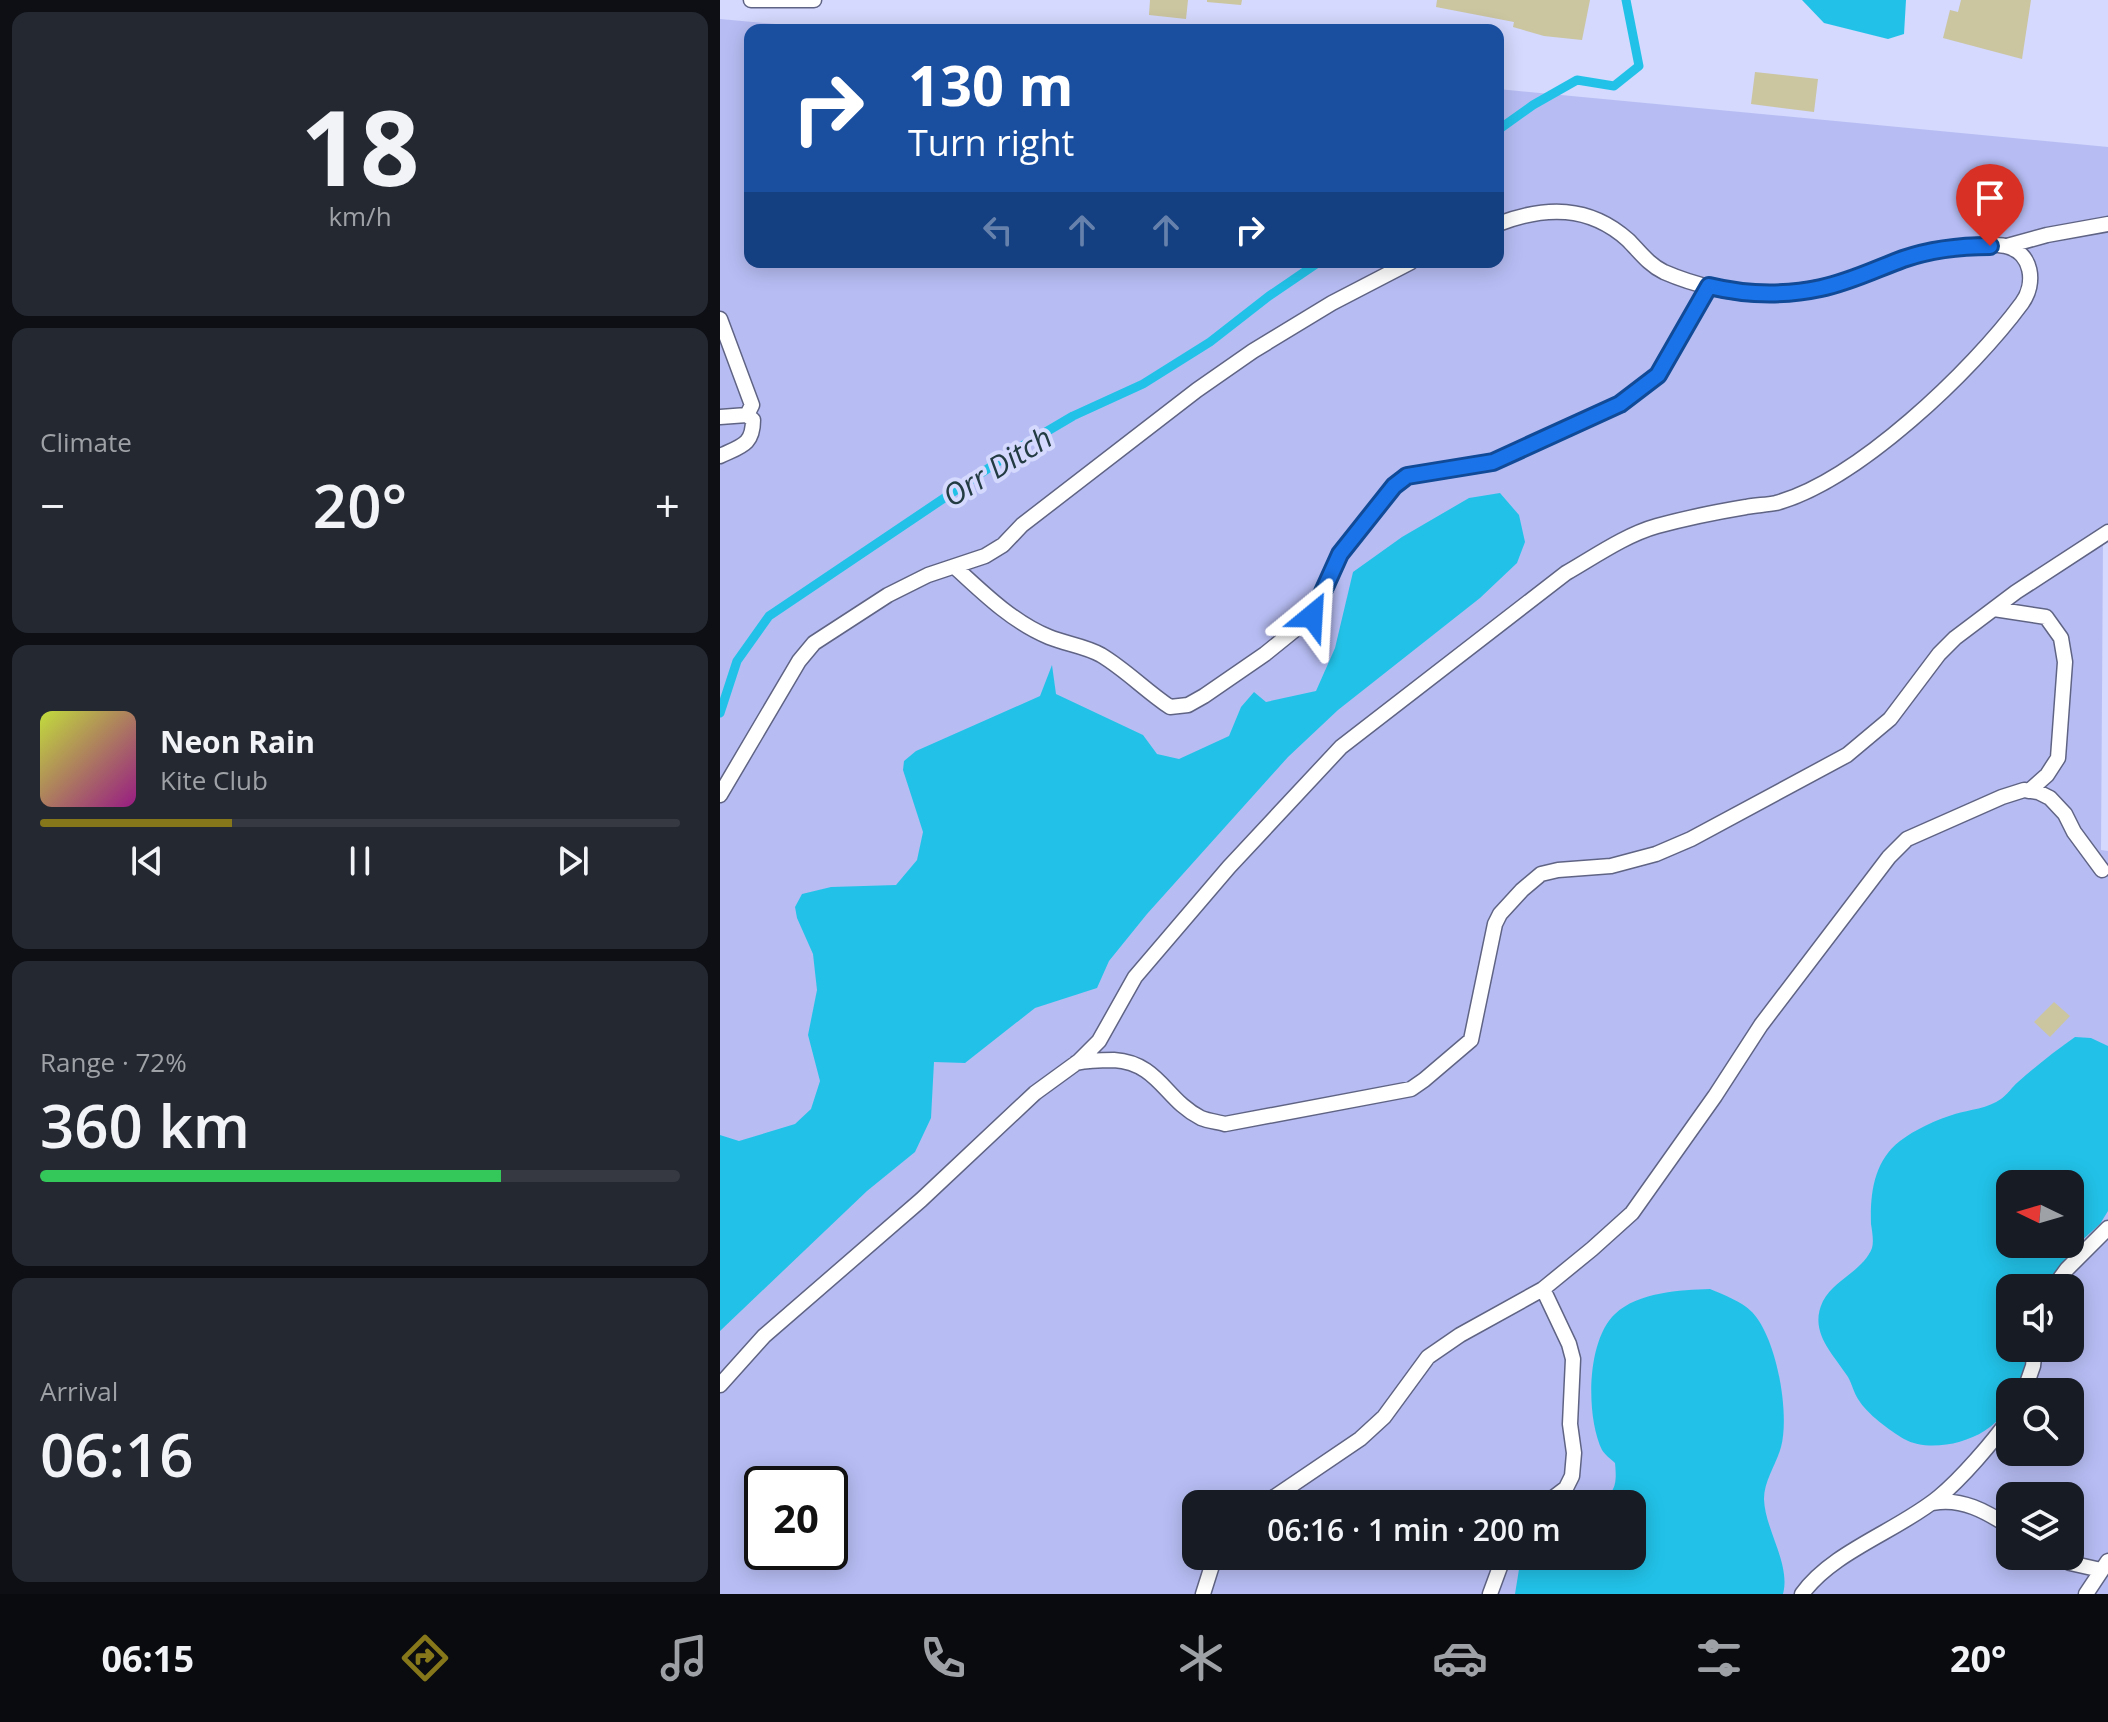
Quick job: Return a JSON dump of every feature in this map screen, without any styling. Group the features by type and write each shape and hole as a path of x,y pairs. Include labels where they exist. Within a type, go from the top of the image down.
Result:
{"lane":[{"path":"751,0 814,0"},
{"path":"1504,223 1572,211 1596,218 1614,229 1663,271 1740,293 1819,288 1907,258 1972,246 2007,246 2108,224"},
{"path":"720,1385 764,1336 921,1200 1035,1093 1076,1063 1099,1041 1135,977 1229,867 1341,747 1566,573 1653,527 1775,503 1818,486 1863,458 1915,416 2006,324 2029,292 2031,274 2025,259 2007,246"},
{"path":"720,795 799,661 814,643 888,595 928,575 985,556 1003,545 1022,525 1197,390 1253,351 1332,303 1399,268"},
{"path":"955,567 1001,607 1028,625 1047,636 1098,654 1123,669 1170,707 1188,705 1265,654 1312,616 1340,554 1394,486 1407,476 1493,462 1620,404 1658,375 1709,286"},
{"path":"720,319 752,405 747,415"},
{"path":"720,417 747,415 753,420 753,434 745,444 720,456"},
{"path":"1076,1063 1131,1061 1148,1070 1201,1118 1225,1124 1411,1089 1471,1040 1495,924 1522,890 1541,874 1611,866 1656,854 1691,839 1847,755 1890,719 1947,646 1994,609 2108,532"},
{"path":"1994,609 2046,617 2061,638 2065,662 2058,758 2047,775 2029,791"},
{"path":"1285,1490 1360,1439 1384,1417 1428,1357 1460,1335 1543,1289 1632,1213 1761,1025 1889,857 1907,839 2002,797 2038,792 2050,798 2065,814 2074,832 2106,872"},
{"path":"1099,1041 1106,1060"},
{"path":"2063,1274 2108,1228"},
{"path":"1543,1289 1573,1359 1570,1424 1574,1453 1572,1476 1563,1490"},
{"path":"1802,1594 1830,1567 1940,1496 1996,1434"},
{"path":"1929,1504 1947,1500 1973,1506 1996,1519"},
{"path":"2084,1564 2105,1565 2086,1594"},
{"path":"1203,1594 1211,1570"},
{"path":"1490,1594 1499,1570"}],"shaded area":[{"path":"1802,0 1906,0 1904,34 1888,39 1824,23"},
{"path":"720,19 776,24 744,24 744,268 1504,268 1504,90 2108,147 2108,539 2103,542 2101,850 2108,851 2108,1594 720,1594"},
{"path":"1500,493 1519,515 1525,542 1517,563 1480,598 1338,710 1288,757 1147,914 1109,961 1097,988 1035,1008 965,1063 934,1062 931,1118 915,1152 867,1191 720,1331 720,1135 739,1141 795,1124 811,1109 820,1081 808,1035 817,990 813,954 795,907 802,894 831,887 896,885 917,860 923,832 903,770 904,761 916,751 1040,696 1052,665 1056,694 1143,735 1157,754 1179,759 1229,736 1241,707 1254,692 1266,702 1316,691 1335,648 1353,572 1402,537 1469,498"},
{"path":"2075,1037 2091,1038 2108,1046 2108,1211 2100,1224 2084,1238 2084,1170 1996,1170 1996,1258 2067,1258 2055,1274 1996,1274 1996,1362 2027,1362 2023,1378 1996,1378 1996,1422 1970,1438 1952,1444 1918,1444 1904,1439 1862,1405 1848,1377 1824,1342 1818,1323 1819,1312 1828,1293 1862,1263 1872,1248 1871,1212 1875,1178 1891,1149 1934,1122 1996,1102"},
{"path":"1710,1289 1738,1301 1761,1324 1775,1357 1784,1416 1783,1433 1764,1499 1784,1571 1783,1594 1515,1594 1519,1570 1646,1570 1646,1490 1613,1490 1615,1463 1602,1450 1597,1436 1591,1400 1592,1380 1598,1342 1615,1314 1635,1301 1673,1292"}],"building":[{"path":"1150,0 1188,0 1186,19 1149,15"},
{"path":"1207,0 1242,0 1241,5"},
{"path":"1437,0 1590,0 1582,40 1544,36 1513,27 1514,22 1436,7"},
{"path":"1961,0 2031,0 2022,59 1943,38 1950,10 1958,12"},
{"path":"1755,72 1818,79 1814,112 1751,104"},
{"path":"2054,1002 2070,1016 2050,1037 2034,1022"}],"waterway":[{"name":"Orr Ditch","path":"1504,126 1577,80 1614,86 1639,66 1626,0"},
{"name":"Orr Ditch","path":"720,713 737,661 769,616 1017,449 1073,416 1143,384 1210,342 1310,268"}],"route":[{"path":"1312,616 1340,554 1394,486 1407,476 1493,462 1620,404 1658,375 1709,286 1740,293 1767,294 1819,288 1907,258 1972,246 1990,246"}]}
